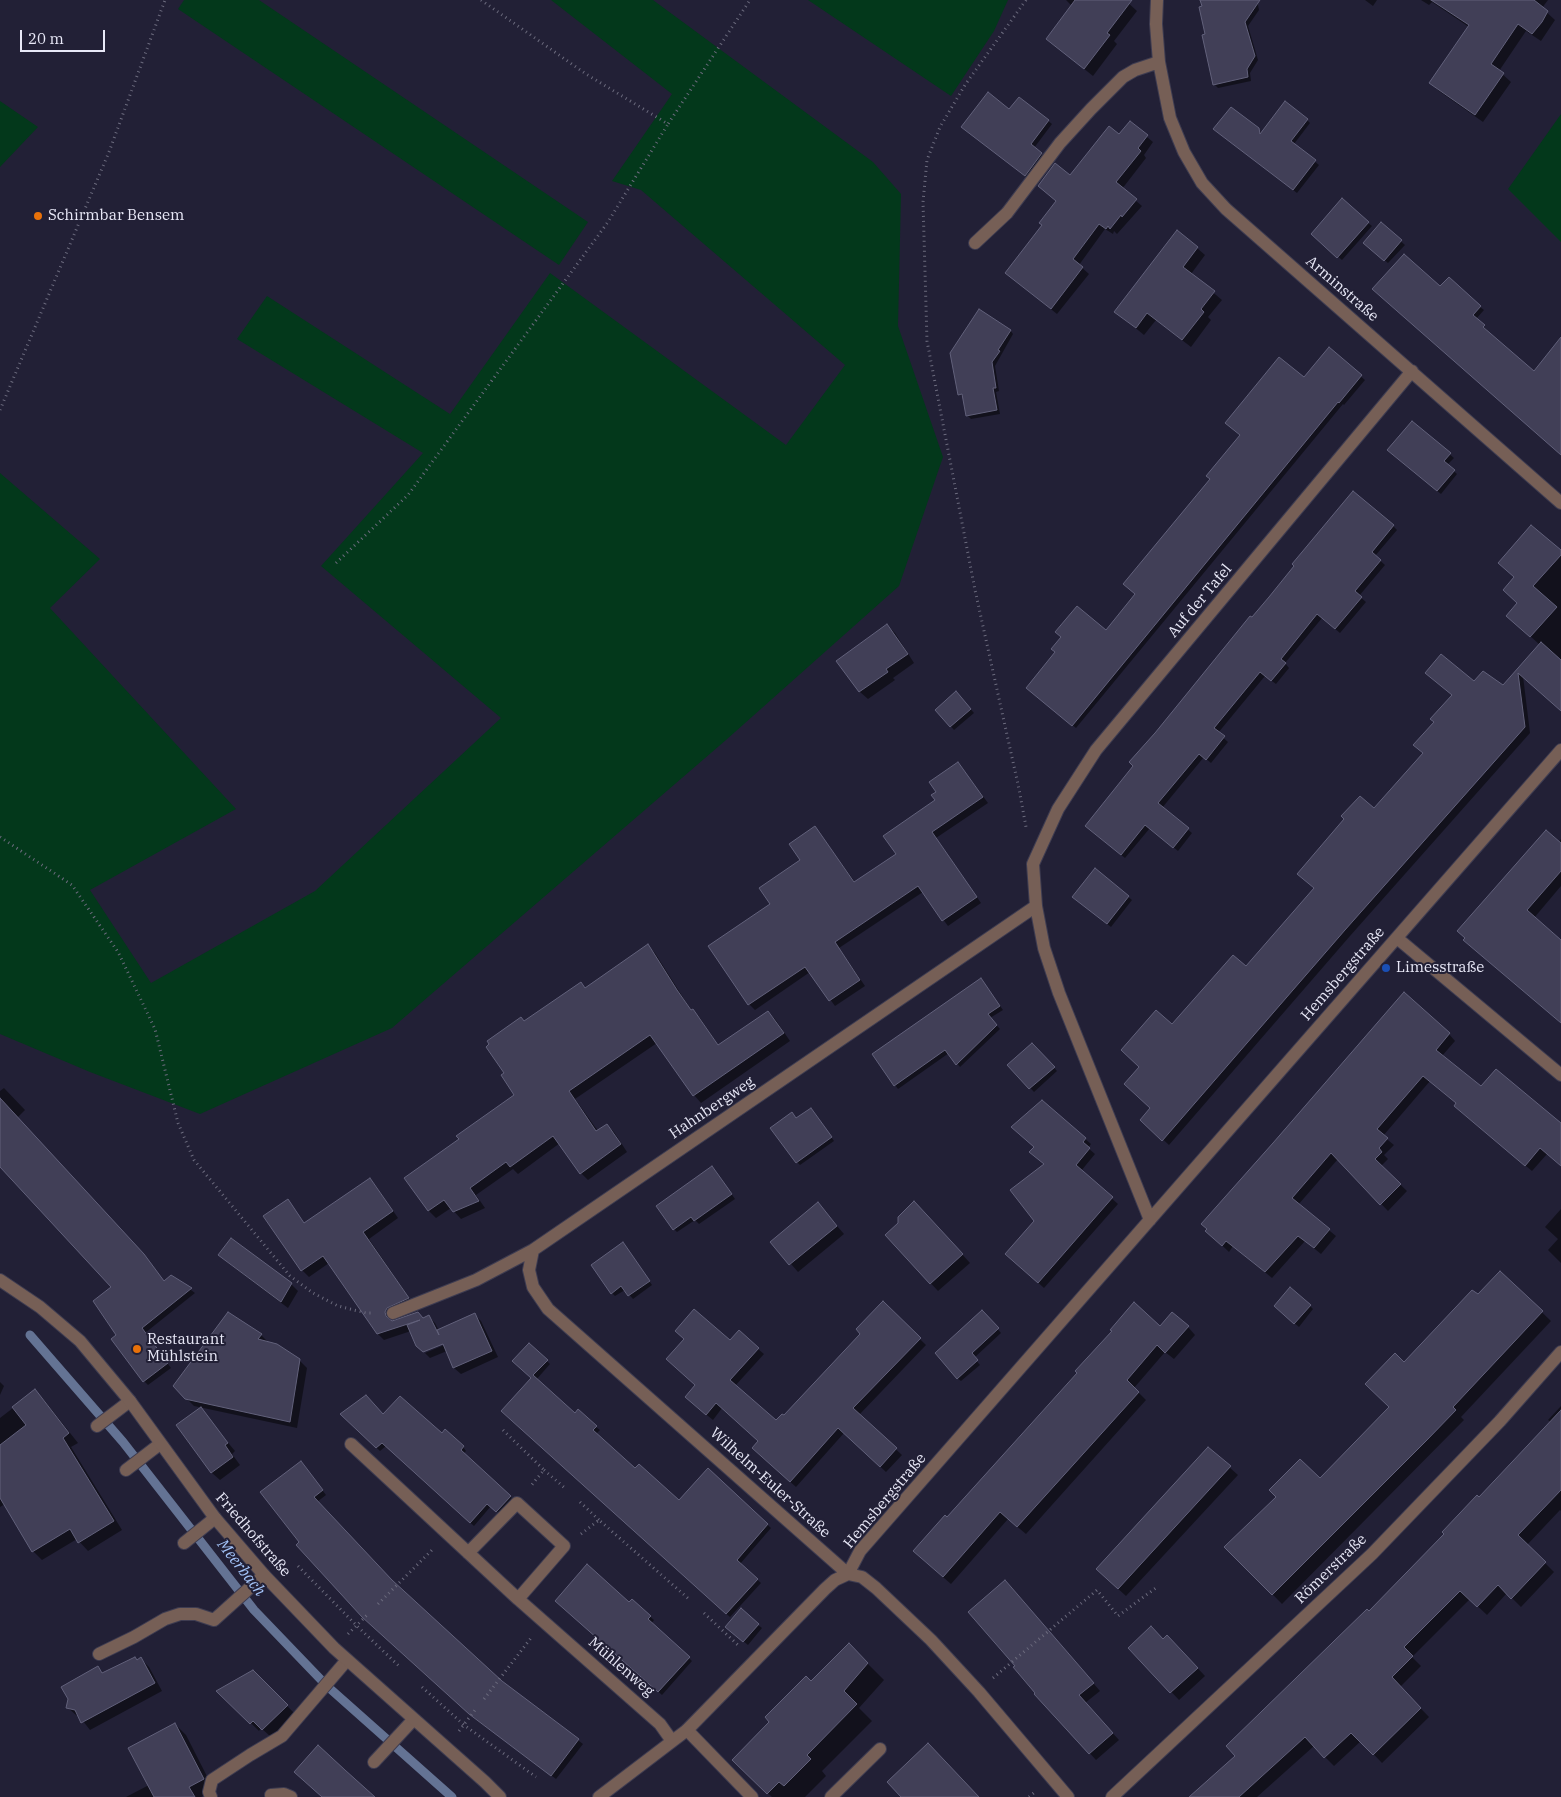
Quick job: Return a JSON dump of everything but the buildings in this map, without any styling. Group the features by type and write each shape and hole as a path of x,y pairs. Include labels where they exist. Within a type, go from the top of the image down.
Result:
{"street":[{"name":"Arminstraße","path":"1157,0 1156,24 1159,62 1170,118 1184,152 1202,183 1226,209 1561,503"},
{"path":"975,243 1007,213 1060,143 1091,109 1124,77 1135,70 1159,62"},
{"name":"Auf der Tafel","path":"1033,864 1058,809 1096,750 1412,371"},
{"name":"Hemsbergstraße","path":"599,1797 686,1730 835,1580 848,1574 860,1551 1561,750"},
{"path":"1033,864 1036,906 1044,948 1059,993 1150,1220"},
{"name":"Hahnbergweg","path":"393,1313 476,1280 532,1250 1036,906"},
{"path":"1396,938 1561,1075"},
{"name":"Wilhelm-Euler-Straße","path":"532,1250 529,1270 533,1287 548,1309 848,1574 862,1577 876,1588 931,1640 979,1692 1068,1797"},
{"name":"Friedhofstraße","path":"0,1280 40,1307 80,1341 130,1401 215,1518 264,1575 334,1648 500,1797"},
{"name":"Römerstraße","path":"1112,1797 1372,1554 1500,1421 1561,1352"},
{"path":"97,1426 114,1411 130,1401"},
{"path":"126,1470 160,1444"},
{"name":"Mühlenweg","path":"351,1444 518,1599 660,1724 672,1741"},
{"path":"468,1553 517,1503 564,1546 518,1599"},
{"path":"184,1543 215,1518"},
{"path":"99,1654 134,1637 165,1618 180,1614 196,1614 214,1620 264,1575"},
{"path":"211,1797 208,1792 212,1780 282,1736 347,1660"},
{"path":"374,1762 413,1720"},
{"path":"686,1730 752,1797"},
{"path":"831,1797 880,1749"},
{"path":"271,1795 284,1794 292,1797"}],"path":[{"path":"0,410 109,152 165,0"},
{"path":"481,0 586,74 668,124"},
{"path":"336,563 408,495 608,222 668,124 750,0"},
{"path":"1026,0 965,86 940,127 927,160 923,202 927,341 975,590 1019,788 1033,864"},
{"path":"0,837 72,885 118,952 155,1029 178,1123 194,1160 248,1226 290,1276 312,1293 338,1306 366,1313 393,1313"},
{"path":"503,1430 566,1489"},
{"path":"517,1503 544,1470"},
{"path":"580,1502 690,1600"},
{"path":"564,1546 600,1520"},
{"path":"378,1604 448,1534"},
{"path":"298,1566 401,1668"},
{"path":"979,1692 1097,1590 1118,1616 1157,1586"},
{"path":"704,1613 755,1662"},
{"path":"334,1648 368,1614"},
{"path":"484,1699 544,1621"},
{"path":"422,1687 464,1725 536,1777"},
{"path":"446,1748 476,1710"}],"green space":[{"path":"184,0 259,0 588,222 559,265 178,9"},
{"path":"551,0 653,0 873,162 901,194 898,326 943,457 899,586 726,740 392,1028 200,1114 90,1072 0,1034 0,473 100,559 50,608 236,809 90,890 151,983 315,891 501,718 321,566 423,453 237,339 267,296 450,414 550,273 786,445 845,365 641,190 612,181 672,94"},
{"path":"808,0 1008,0 994,31 951,96"},
{"path":"0,101 38,127 0,167"},
{"path":"1561,114 1561,242 1508,189"}],"waterway":[{"name":"Meerbach","path":"30,1335 123,1442 254,1610 327,1686 452,1797"}],"place":[{"name":"Schirmbar Bensem","path":"38,216"},
{"name":"Limesstraße","path":"1386,968"},
{"name":"Restaurant Mühlstein","path":"137,1349"}]}
